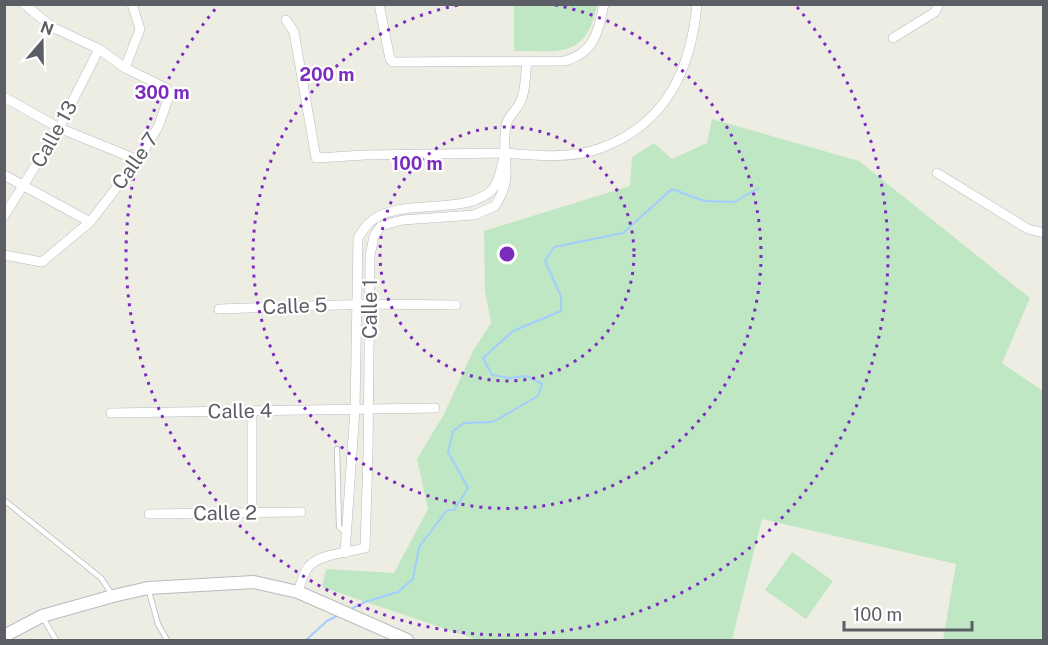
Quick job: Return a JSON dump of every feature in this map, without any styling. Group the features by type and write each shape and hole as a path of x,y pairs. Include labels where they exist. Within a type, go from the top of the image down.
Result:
{"street":[{"path":"29,6 52,27 99,49 125,68 140,29 132,4"},
{"path":"379,4 390,59 393,62 564,61 576,58 594,41 604,4"},
{"path":"286,20 294,32 316,158 365,154 566,155 600,149 624,138 645,124 667,102 691,44 697,4"},
{"path":"893,38 935,12 939,4"},
{"name":"Calle 13","path":"4,216 25,186 59,128 99,49"},
{"name":"Calle 1","path":"298,592 305,572 311,564 365,548 371,246 374,236 381,226 402,220 474,214 495,207 508,179 505,153 506,124 510,115 518,107 524,91 526,61"},
{"name":"Calle 7","path":"4,255 42,262 90,222 138,160 158,127 170,94 166,88 125,68"},
{"path":"4,97 59,128 138,160"},
{"name":"Calle 1","path":"345,553 355,409 358,238 369,222 388,212 426,206 470,203 493,188 505,153"},
{"path":"937,173 1028,230 1044,233"},
{"path":"4,175 90,222"},
{"name":"Calle 5","path":"219,309 357,304 456,305"},
{"name":"Calle 4","path":"111,413 435,408"},
{"path":"252,411 252,512"},
{"name":"Calle 2","path":"149,514 301,512"},
{"path":"4,636 42,616 148,588 254,582 298,592 407,640"}],"lane":[{"path":"337,449 339,527 346,533"},
{"path":"4,500 101,578 113,596"},
{"path":"148,588 158,624 167,640"},
{"path":"42,616 56,640"}],"green space":[{"path":"514,4 597,5 586,35 569,48 558,51 514,51"},
{"path":"712,119 859,161 1030,298 1002,363 1043,391 1043,640 943,640 956,564 762,519 732,640 478,640 322,587 326,569 394,573 428,509 417,459 444,414 473,351 491,323 485,291 484,231 630,186 632,157 654,143 672,159 707,143"},
{"path":"792,552 833,581 806,619 765,590"}],"waterway":[{"path":"349,610 365,602 398,592 413,579 419,547 447,510 454,510 468,488 448,452 453,431 464,423 493,422 538,396 542,384 527,376 510,378 492,375 483,358 513,331 561,311 561,296 545,261 554,247 623,233 672,189 704,201 734,202 759,188"},
{"path":"306,640 327,621 339,615"}]}
